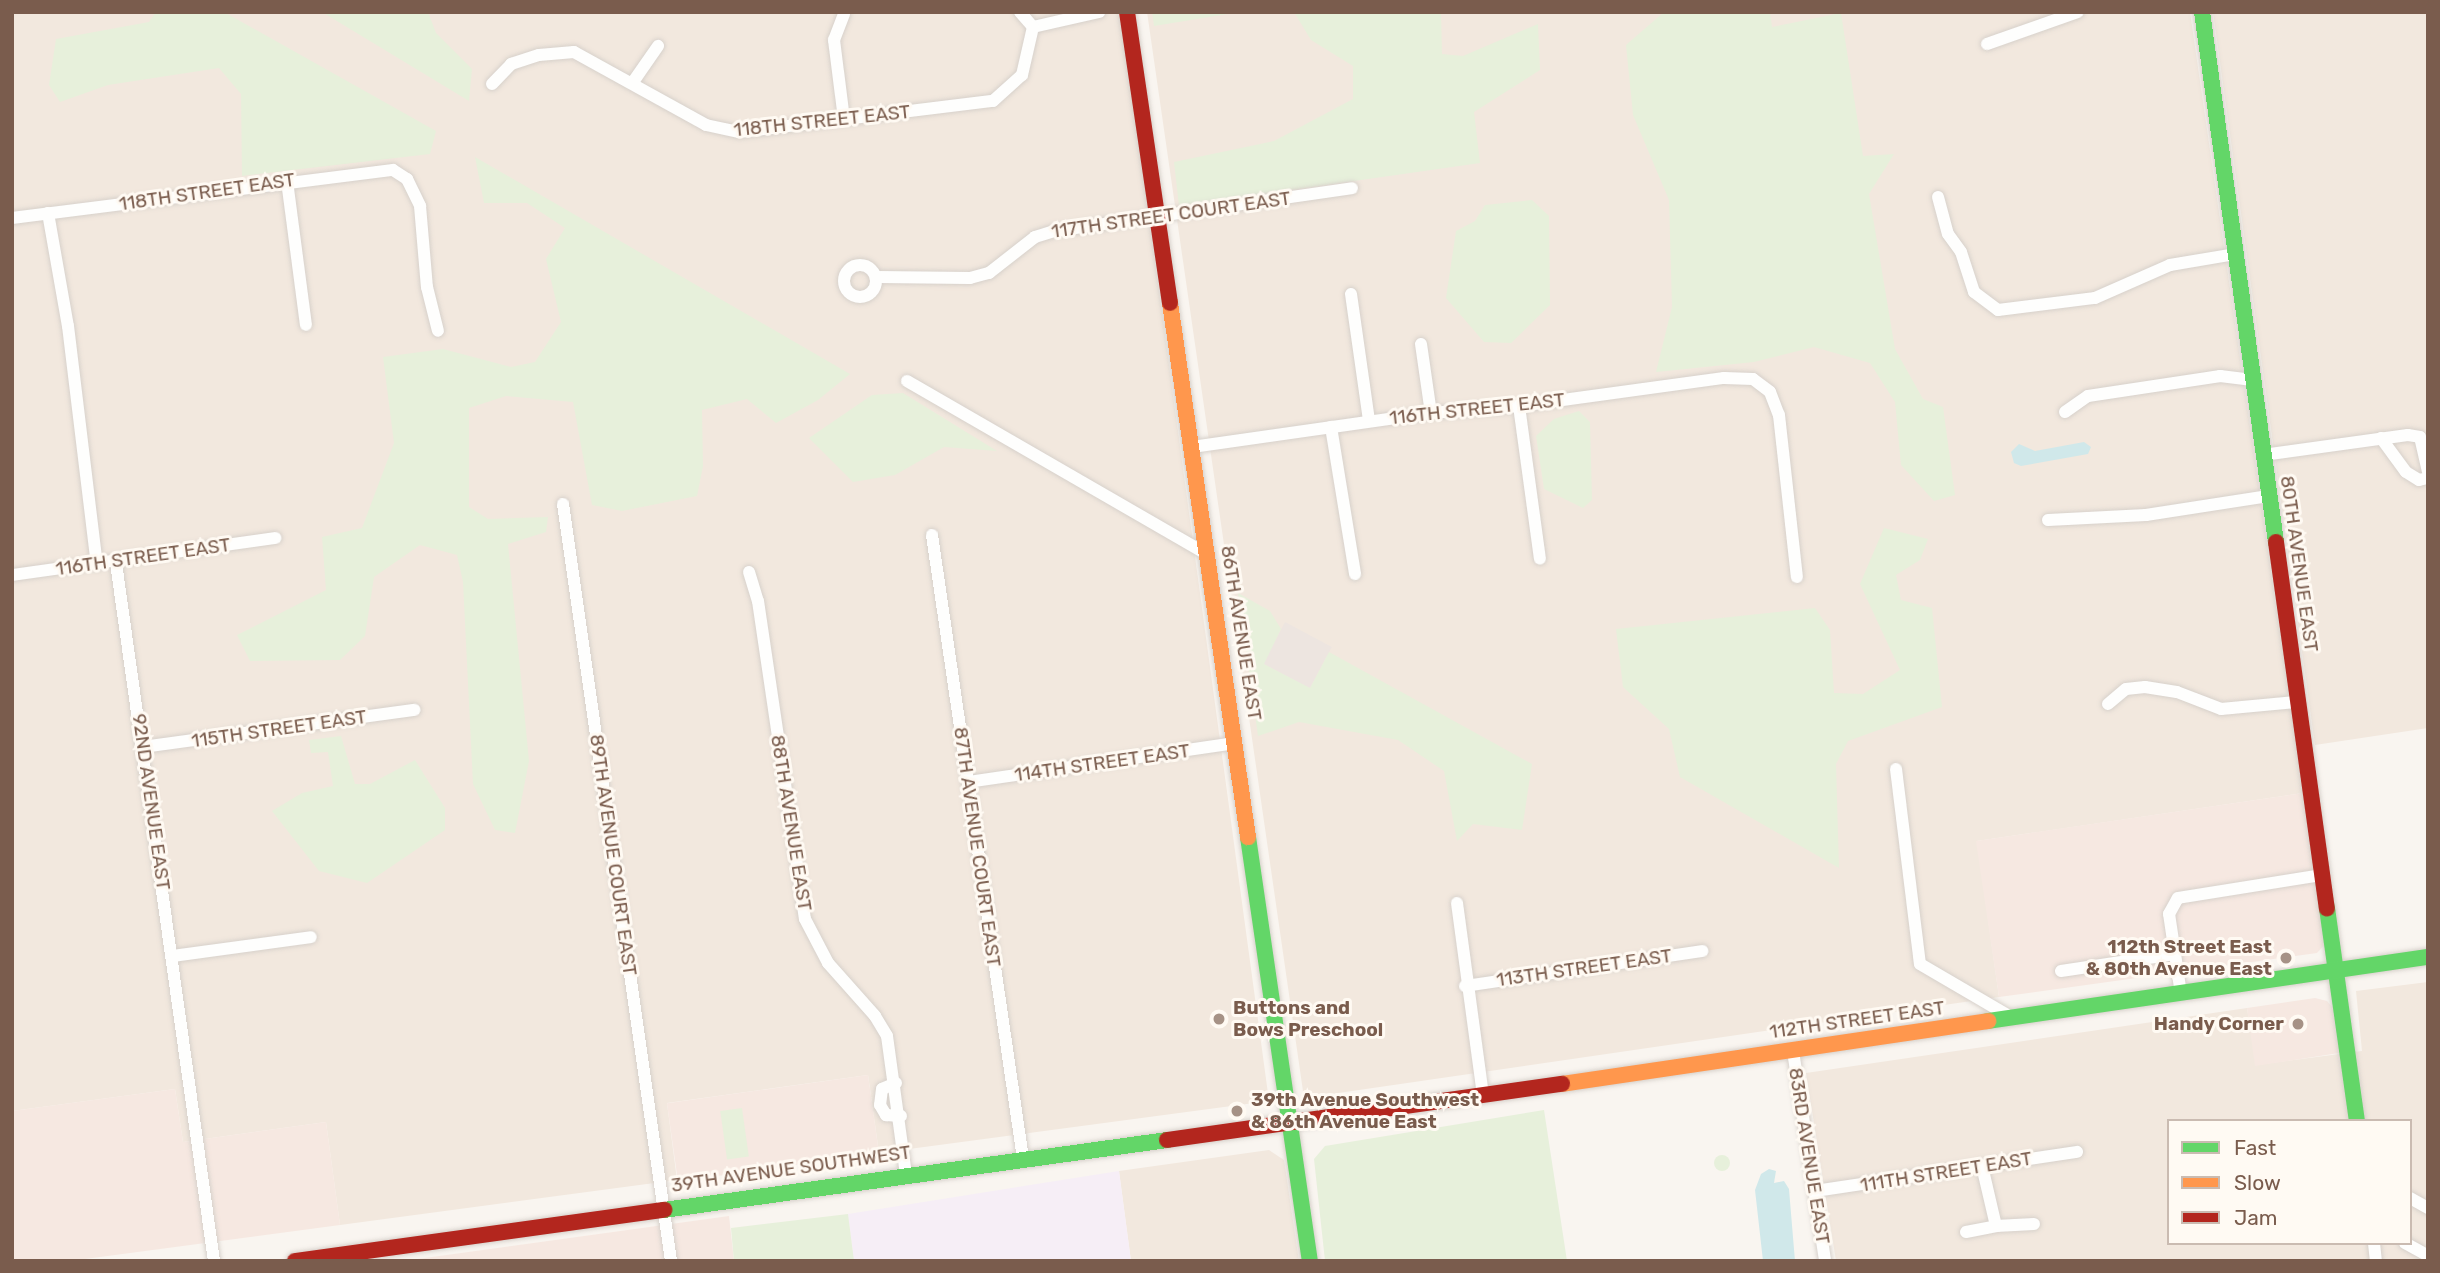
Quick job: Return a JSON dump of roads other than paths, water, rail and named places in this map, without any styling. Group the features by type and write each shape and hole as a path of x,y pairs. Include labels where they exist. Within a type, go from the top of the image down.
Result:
{"street":[{"path":"1020,12 1033,27 1099,12"},
{"name":"86TH AVENUE EAST","path":"1127,12 1293,1124 1310,1261"},
{"path":"1987,44 2078,12"},
{"name":"80TH AVENUE EAST","path":"2202,12 2296,702 2357,1119"},
{"path":"844,14 834,40 844,119"},
{"name":"118TH STREET EAST","path":"492,84 511,64 564,51 582,55 722,131 844,119 993,101 1016,82 1033,27"},
{"path":"633,82 658,46"},
{"name":"118TH STREET EAST","path":"12,218 382,170 402,175 420,206 427,286 438,331"},
{"path":"286,181 306,326"},
{"name":"117TH STREET COURT EAST","path":"877,278 970,278 989,272 1045,233 1352,188"},
{"path":"1938,197 1948,234 1961,252 1974,292 1998,310 2095,298 2170,265 2236,254"},
{"path":"48,213 68,326 97,564"},
{"path":"1350,294 1369,421"},
{"path":"1421,344 1431,413"},
{"path":"2065,412 2088,397 2220,376 2253,380"},
{"name":"116TH STREET EAST","path":"1192,447 1369,421 1431,413 1518,407 1724,378 1761,382 1770,393 1779,415 1797,577"},
{"path":"907,381 1208,555"},
{"path":"1518,407 1540,559"},
{"path":"1331,427 1355,574"},
{"path":"2263,455 2381,438 2420,437 2428,471"},
{"path":"2381,438 2406,472 2419,480 2428,478"},
{"path":"2048,520 2146,515 2269,496"},
{"name":"89TH AVENUE COURT EAST","path":"563,504 671,1261"},
{"name":"87TH AVENUE COURT EAST","path":"932,535 1023,1159"},
{"name":"116TH STREET EAST","path":"12,575 116,563 275,538"},
{"name":"92ND AVENUE EAST","path":"116,563 214,1261"},
{"name":"88TH AVENUE EAST","path":"749,572 758,601 805,919 828,963 882,1025 896,1083 906,1175"},
{"path":"2108,704 2126,689 2145,687 2177,692 2221,709 2296,702"},
{"name":"115TH STREET EAST","path":"143,747 414,710"},
{"name":"114TH STREET EAST","path":"968,782 1236,743"},
{"path":"1896,769 1920,964 2014,1019"},
{"path":"2181,994 2169,914 2178,898 2321,875"},
{"path":"1457,903 1465,985 1483,1096"},
{"path":"173,956 311,937"},
{"name":"113TH STREET EAST","path":"1465,985 1702,951"},
{"path":"2061,971 2175,954"},
{"name":"112TH STREET EAST","path":"1293,1124 2428,957"},
{"name":"83RD AVENUE EAST","path":"1793,1051 1825,1261"},
{"path":"896,1083 882,1089 880,1105 886,1115 901,1116"},
{"name":"39TH AVENUE SOUTHWEST","path":"295,1261 664,1207 1293,1124"},
{"name":"111TH STREET EAST","path":"1815,1191 2077,1152"},
{"path":"1983,1166 1996,1226"},
{"path":"2412,1199 2428,1208"},
{"path":"1966,1232 1996,1226 2034,1224"},
{"path":"2409,1245 2428,1256"}],"water":[{"path":"2084,442 2091,447 2088,454 2021,466 2014,463 2011,452 2019,444 2035,451"},
{"path":"1769,1169 1776,1171 1774,1183 1784,1181 1789,1189 1795,1261 1763,1261 1755,1190 1761,1174"}],"place":[{"name":"112th Street East & 80th Avenue East","path":"2286,958"},
{"name":"Buttons and Bows Preschool","path":"1219,1019"},
{"name":"Handy Corner","path":"2298,1024"},
{"name":"39th Avenue Southwest & 86th Avenue East","path":"1237,1111"}]}
